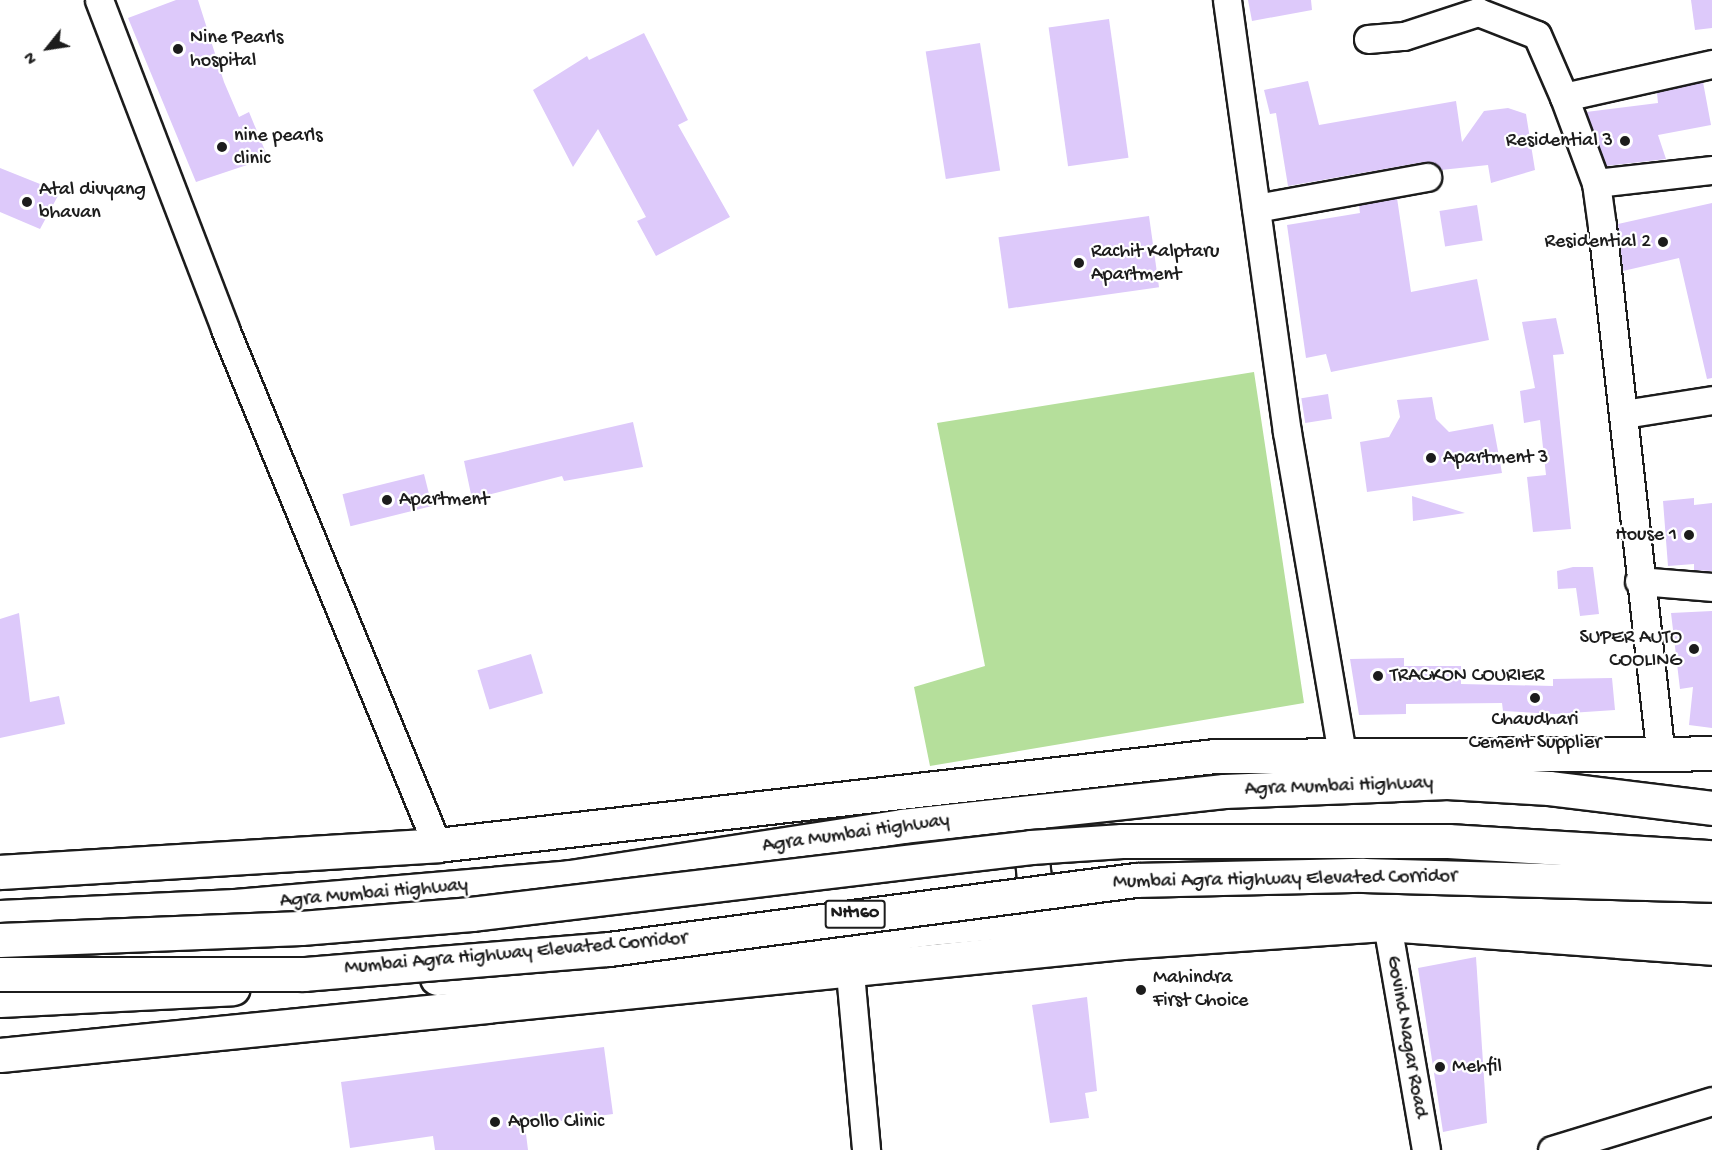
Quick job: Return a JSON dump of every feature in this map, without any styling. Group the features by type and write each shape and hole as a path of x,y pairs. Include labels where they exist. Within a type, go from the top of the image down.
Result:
{"main road":[{"path":"0,872 436,845 1203,757 1660,749 1712,753"},
{"name":"Agra Mumbai Highway","path":"0,917 235,906 570,877 1027,812 1224,791 1447,782 1549,788 1712,808"},
{"path":"1027,812 1038,919"},
{"name":"Mumbai Agra Highway Elevated Corridor","path":"0,940 301,928 460,915 1031,847 1132,841 1448,840 1712,857"},
{"name":"Mumbai Agra Highway Elevated Corridor","path":"0,974 304,974 609,949 1135,880 1364,875 1712,885"},
{"path":"0,1000 619,968 1038,919 1172,907 1393,901 1712,918"},
{"path":"0,1055 850,973 1122,942 1387,924 1712,948"}],"street":[{"path":"99,0 225,328 436,845"},
{"path":"1227,0 1287,432 1342,753"},
{"path":"1368,39 1404,36 1478,12 1537,35 1564,97 1596,183 1624,414 1640,581 1660,749"},
{"path":"1564,97 1712,64"},
{"path":"1596,183 1712,170"},
{"path":"1256,208 1427,177"},
{"path":"1624,414 1712,400"},
{"path":"1640,581 1712,587"},
{"name":"Govind Nagar Road","path":"1387,924 1426,1150"},
{"path":"850,973 866,1150"},
{"path":"1551,1150 1712,1101"}],"green space":[{"path":"1254,372 1304,703 930,766 914,687 985,666 937,423"}],"building":[{"path":"176,0 198,0 224,82 239,117 249,112 268,158 196,182 128,18"},
{"path":"1248,0 1311,0 1312,10 1252,21"},
{"path":"1691,0 1712,0 1712,28 1695,30"},
{"path":"1109,19 1128,158 1068,166 1049,27"},
{"path":"644,33 688,120 678,125 730,217 656,256 637,221 646,217 598,129 573,167 533,90 587,56 589,60"},
{"path":"980,43 1000,170 946,179 926,52"},
{"path":"1308,81 1319,125 1456,101 1462,142 1484,111 1508,108 1526,114 1535,170 1491,183 1488,165 1441,170 1424,162 1288,186 1276,113 1270,114 1264,90"},
{"path":"1703,82 1711,125 1658,135 1666,159 1606,166 1586,112 1658,103 1657,93"},
{"name":"Atal divyang bhavan","path":"0,168 60,192 40,229 0,212"},
{"path":"1397,198 1411,292 1477,279 1489,340 1331,372 1326,354 1306,358 1287,225 1360,213 1359,205"},
{"name":"Residential 2","path":"1712,203 1712,378 1707,379 1679,258 1623,271 1618,224"},
{"path":"1477,205 1483,241 1445,247 1439,211"},
{"name":"Rachit Kalptaru Apartment","path":"1149,216 1159,287 1008,308 998,237"},
{"path":"1556,318 1564,354 1553,355 1571,529 1533,532 1527,477 1546,475 1540,420 1524,423 1520,391 1535,388 1522,322"},
{"path":"1328,394 1332,419 1305,423 1301,398"},
{"name":"Apartment 3","path":"1432,397 1436,419 1449,432 1493,424 1502,473 1367,492 1360,442 1389,437 1400,417 1397,400"},
{"path":"633,422 643,467 564,481 562,476 472,499 464,461"},
{"name":"Apartment","path":"424,474 432,506 350,526 342,494"},
{"path":"1412,496 1465,513 1413,521"},
{"name":"House 1","path":"1694,498 1694,505 1712,503 1712,571 1694,570 1694,564 1668,566 1663,501"},
{"path":"1573,567 1593,567 1599,614 1580,616 1576,588 1558,589 1557,571"},
{"name":"SUPER AUTO COOLING","path":"1712,611 1712,728 1689,725 1693,687 1680,689 1671,613"},
{"path":"19,613 30,702 59,696 65,724 0,738 0,619"},
{"path":"531,654 543,693 489,710 477,670"},
{"path":"1404,658 1404,666 1461,666 1461,684 1553,686 1553,679 1612,678 1615,710 1555,714 1503,711 1502,703 1406,704 1406,714 1359,715 1350,659"},
{"path":"1476,957 1487,1123 1443,1132 1418,968"},
{"path":"1087,997 1097,1091 1085,1093 1089,1118 1050,1123 1032,1005"},
{"path":"604,1047 613,1114 525,1126 528,1150 435,1150 433,1136 350,1148 341,1082"}],"place":[{"name":"Nine Pearls hospital","path":"178,49"},
{"name":"Residential 3","path":"1625,141"},
{"name":"nine pearls clinic","path":"222,147"},
{"name":"Atal divyang bhavan","path":"27,202"},
{"name":"Residential 2","path":"1663,242"},
{"name":"Rachit Kalptaru Apartment","path":"1079,263"},
{"name":"Apartment 3","path":"1431,458"},
{"name":"Apartment","path":"387,500"},
{"name":"House 1","path":"1689,535"},
{"name":"SUPER AUTO COOLING","path":"1694,649"},
{"name":"TRACKON COURIER","path":"1378,676"},
{"name":"Chaudhari Cement Supplier","path":"1535,698"},
{"name":"Mahindra First Choice","path":"1141,990"},
{"name":"Mehfil","path":"1440,1067"},
{"name":"Apollo Clinic","path":"495,1122"}]}
